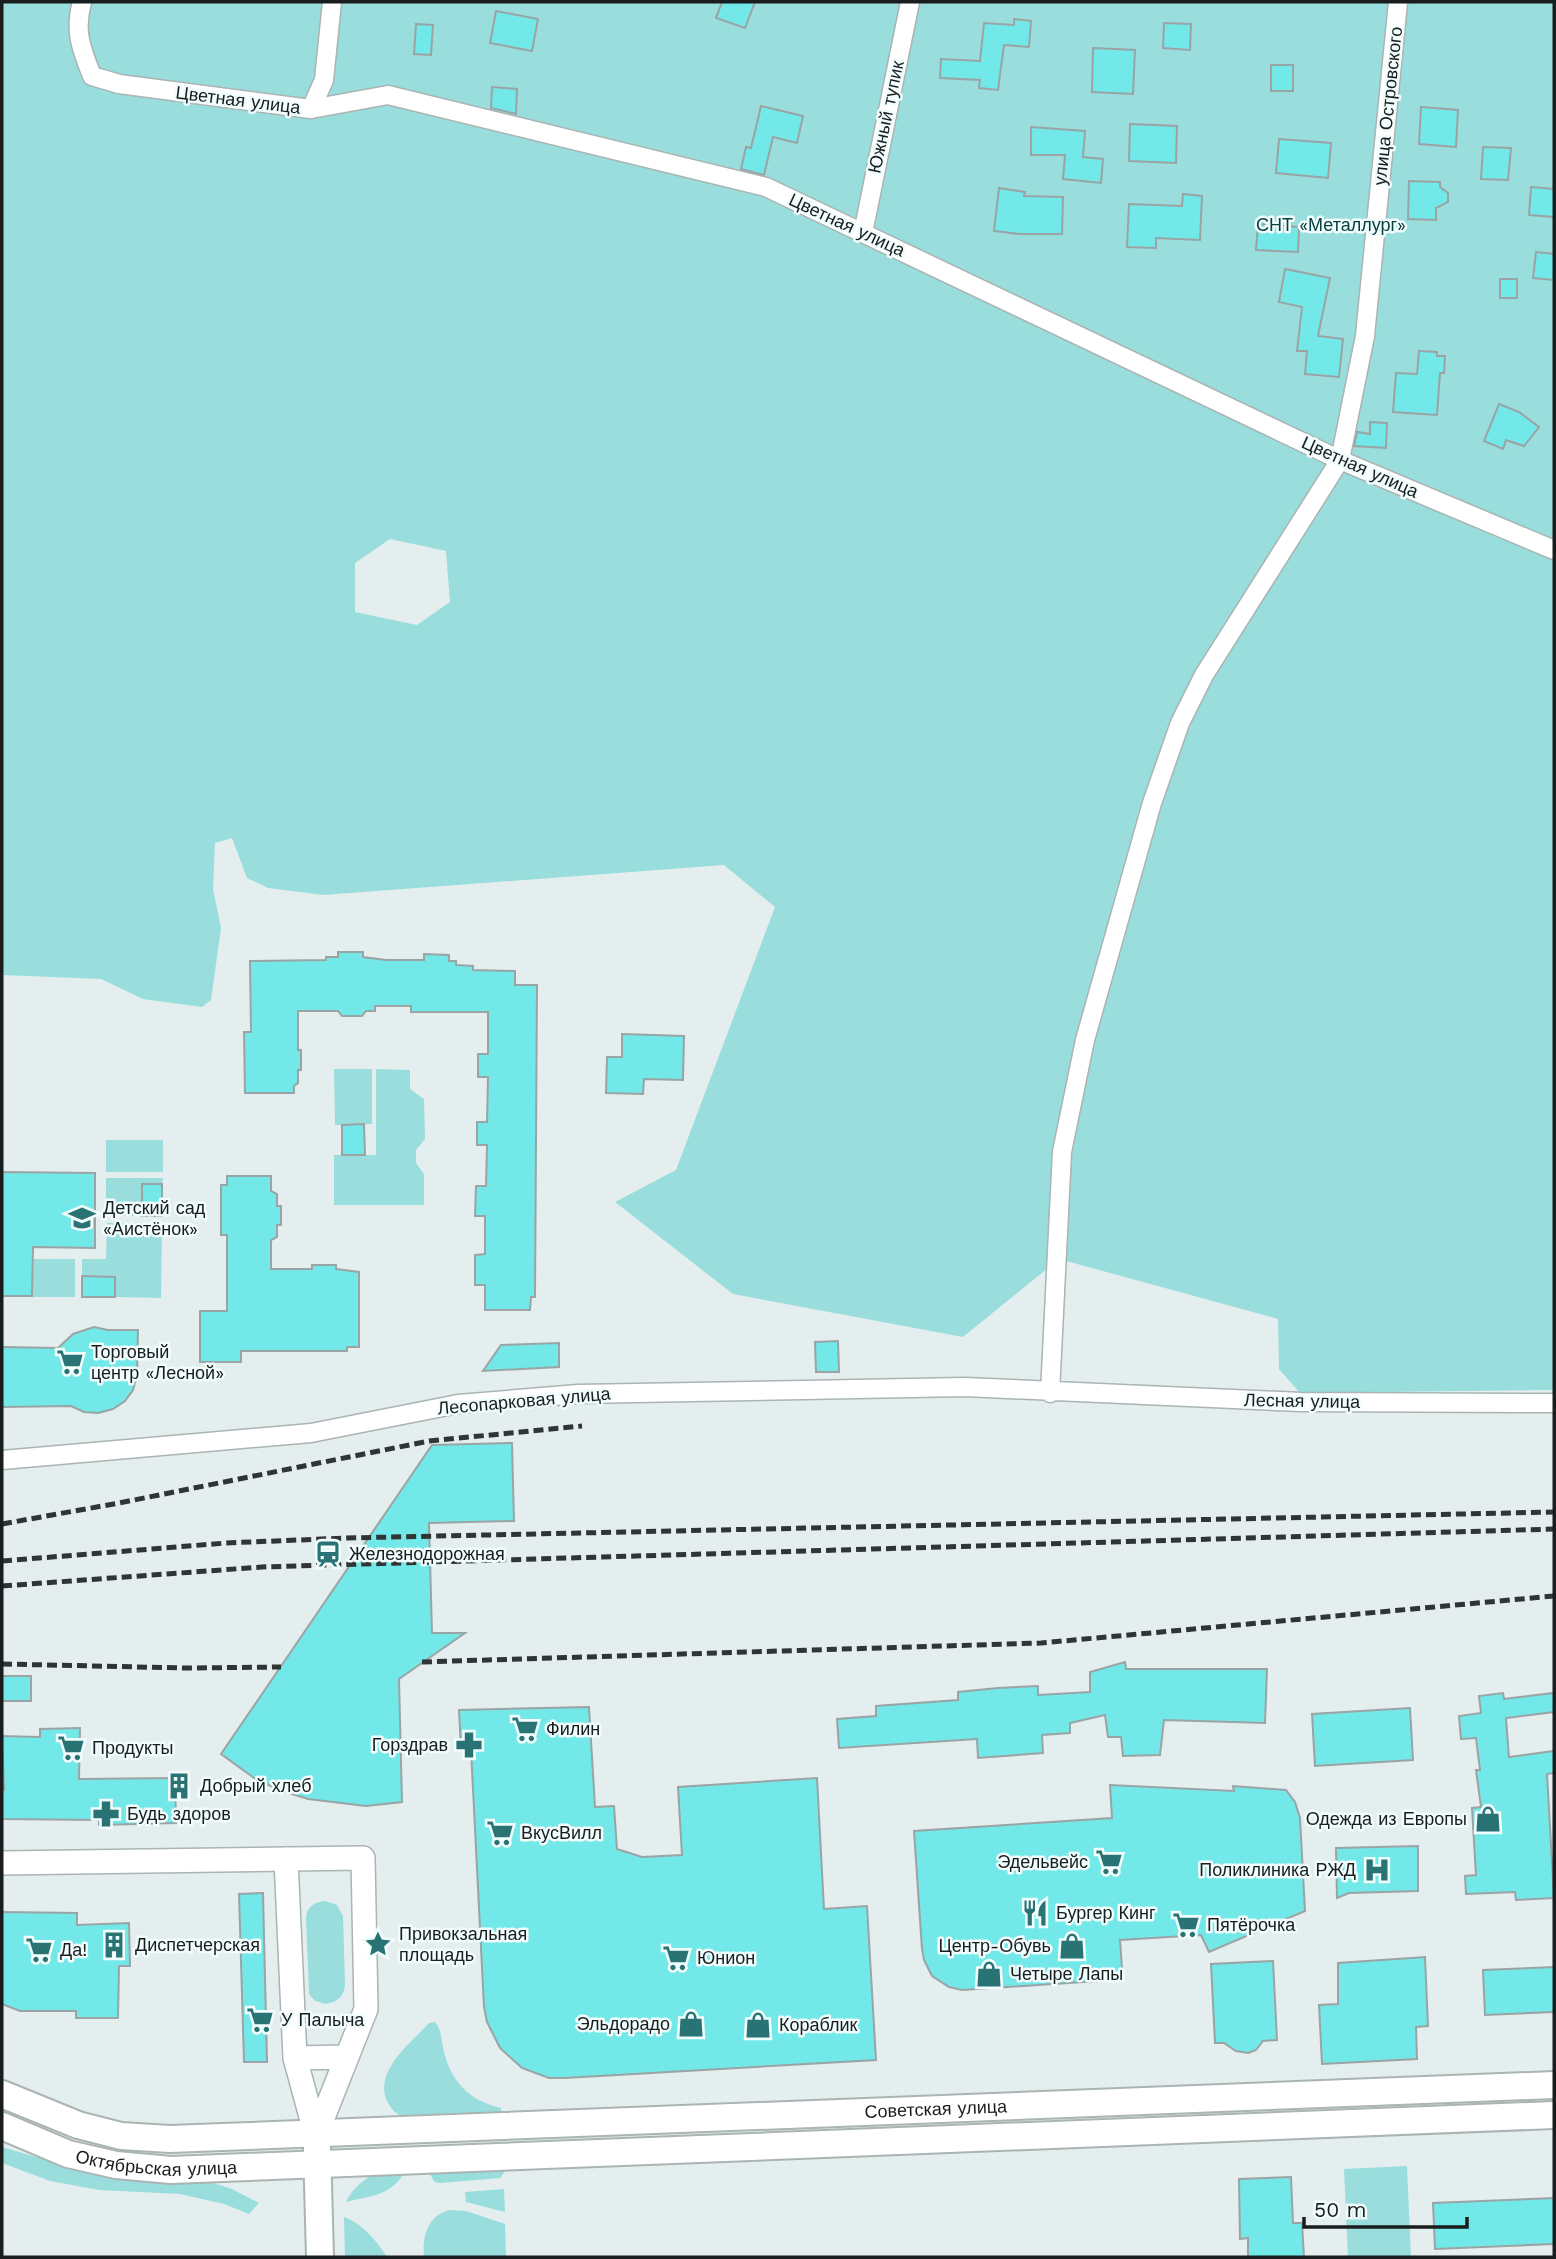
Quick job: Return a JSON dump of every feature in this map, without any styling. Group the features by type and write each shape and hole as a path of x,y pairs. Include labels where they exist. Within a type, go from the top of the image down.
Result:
{"main road":[{"name":"Советская улица","path":"316,2134 1554,2085"},
{"name":"Октябрьская улица","path":"2,2094 78,2126 121,2136 170,2139 316,2134"},
{"name":"Советская улица","path":"317,2165 1554,2115"},
{"name":"Октябрьская улица","path":"2,2126 68,2154 116,2165 171,2170 317,2165"},
{"path":"316,2134 320,2257"}],"street":[{"name":"Цветная улица","path":"82,2 79,43 92,76 119,84 311,109 388,95 766,187 1340,460 1554,550"},
{"path":"311,109 324,80 332,2"},
{"name":"Южный тупик","path":"863,233 910,2"},
{"name":"улица Островского","path":"1340,460 1366,336 1398,2"},
{"path":"1049,1392 1062,1152 1085,1040 1152,803 1180,723 1204,675 1340,460"},
{"name":"Лесопарковая улица","path":"2,1460 311,1433 458,1405 578,1394 965,1387 1049,1392"},
{"name":"Лесная улица","path":"1049,1392 1301,1402 1554,1403"},
{"path":"2,1863 363,1858 366,2009 316,2134"},
{"path":"286,1859 295,2058 316,2134"},
{"path":"295,2058 347,2057"}],"green space":[{"name":"СНТ «Металлург»","path":"2,2 1554,2 1554,1390 1300,1393 1279,1369 1278,1319 1059,1259 963,1337 733,1294 615,1202 676,1170 775,907 724,865 323,895 268,888 247,878 232,838 215,843 213,889 221,928 211,1000 202,1007 143,999 101,979 2,975","holes":["390,539 446,551 450,602 417,625 355,612 355,563"]},
{"path":"334,1069 372,1069 372,1124 335,1125"},
{"path":"376,1069 410,1070 410,1089 424,1099 425,1139 416,1150 416,1163 424,1174 424,1205 334,1205 334,1155 376,1155"},
{"path":"106,1140 163,1140 163,1172 106,1172"},
{"path":"106,1178 163,1178 162,1184 142,1184 142,1216 106,1216"},
{"path":"107,1223 162,1223 161,1298 115,1297 115,1277 82,1276 82,1259 106,1259"},
{"path":"2,1259 75,1259 75,1297 32,1297 32,1275 2,1274"},
{"path":"325,1901 337,1905 343,1916 345,1985 339,1998 326,2004 315,2001 309,1994 306,1918 312,1905"},
{"path":"435,2022 440,2030 446,2059 456,2079 479,2100 501,2108 501,2115 405,2117 397,2114 390,2106 384,2092 389,2070 412,2040 429,2023"},
{"path":"2,2147 74,2168 213,2183 259,2203 249,2214 224,2204 180,2194 99,2190 50,2181 2,2163"},
{"path":"504,2158 504,2173 500,2178 439,2183 430,2172"},
{"path":"410,2161 399,2181 392,2187 346,2202 365,2180"},
{"path":"1407,2166 1411,2257 1348,2257 1344,2169"},
{"path":"504,2189 505,2212 466,2202 465,2192"},
{"path":"450,2210 466,2211 505,2224 506,2257 424,2257 428,2228 436,2216"},
{"path":"344,2217 368,2233 387,2257 345,2257"}],"building":[{"path":"722,2 755,2 745,28 716,18"},
{"path":"496,11 538,19 532,51 490,43"},
{"path":"1014,19 1031,21 1029,47 1004,45 998,90 979,88 980,80 940,78 941,59 980,61 984,23 1014,25"},
{"path":"1164,23 1191,24 1190,50 1163,48"},
{"path":"416,24 433,25 431,55 414,54"},
{"path":"1093,48 1135,50 1133,94 1092,92"},
{"path":"1271,65 1293,65 1293,91 1271,91"},
{"path":"492,87 517,89 516,114 491,108"},
{"path":"761,106 803,116 797,143 773,137 764,175 741,169 746,147 751,148"},
{"path":"1421,107 1458,110 1456,147 1419,144"},
{"path":"1130,124 1177,126 1176,163 1129,161"},
{"path":"1031,127 1085,131 1083,157 1103,159 1101,183 1063,179 1065,155 1031,155"},
{"path":"1279,139 1331,143 1328,178 1276,173"},
{"path":"1483,147 1511,148 1508,180 1481,179"},
{"path":"1409,181 1440,182 1440,187 1448,193 1448,202 1436,208 1436,220 1408,219"},
{"path":"1531,187 1554,189 1554,217 1529,215"},
{"path":"999,188 1025,192 1024,196 1063,197 1062,234 994,231"},
{"path":"1183,194 1202,196 1200,240 1156,238 1156,248 1127,247 1129,204 1182,206"},
{"path":"1258,224 1299,227 1298,252 1256,250"},
{"path":"1536,252 1554,254 1554,280 1533,278"},
{"path":"1285,269 1330,278 1318,336 1343,339 1339,377 1305,374 1307,351 1297,351 1302,307 1279,302"},
{"path":"1500,279 1517,279 1517,298 1500,298"},
{"path":"1419,351 1437,352 1437,356 1445,356 1444,373 1440,373 1437,415 1393,412 1396,373 1417,374"},
{"path":"1499,404 1519,412 1539,427 1524,446 1506,440 1503,449 1484,441"},
{"path":"1370,422 1387,423 1386,448 1354,446 1357,432 1370,434"},
{"path":"338,952 363,952 363,957 386,960 424,960 424,954 449,955 449,961 456,961 456,965 473,966 473,970 515,971 515,985 537,985 535,1297 531,1297 530,1310 485,1310 485,1285 475,1285 475,1255 485,1254 485,1216 475,1216 476,1186 486,1186 487,1145 477,1145 477,1122 487,1122 488,1077 478,1077 478,1054 488,1054 488,1012 411,1012 411,1006 375,1006 375,1011 366,1011 362,1016 342,1016 338,1011 298,1011 301,1070 298,1070 298,1083 294,1086 294,1093 245,1093 244,1032 251,1032 250,961 326,960 326,957 338,957"},
{"path":"622,1034 684,1036 683,1080 644,1079 643,1094 606,1093 607,1057 622,1057"},
{"path":"364,1124 365,1155 342,1155 342,1125"},
{"path":"2,1172 95,1173 95,1248 33,1247 32,1296 2,1296"},
{"path":"227,1176 271,1176 271,1191 277,1194 277,1206 281,1206 281,1225 277,1225 277,1237 271,1240 271,1269 312,1269 312,1265 336,1265 336,1269 359,1272 359,1347 347,1347 347,1351 241,1351 241,1362 200,1362 200,1311 227,1311 227,1235 221,1235 221,1185 227,1185"},
{"path":"142,1184 162,1184 162,1216 142,1216"},
{"path":"82,1276 115,1277 115,1297 82,1297"},
{"name":"Торговый центр «Лесной»","path":"94,1327 138,1330 137,1376 133,1390 125,1401 113,1409 98,1413 84,1412 71,1406 2,1407 2,1347 58,1348 73,1334"},
{"path":"838,1341 839,1372 816,1372 815,1342"},
{"path":"559,1343 559,1367 483,1371 501,1345"},
{"path":"512,1443 514,1521 429,1523 432,1633 465,1633 399,1679 402,1802 366,1806 308,1799 279,1790 254,1778 221,1754 432,1445"},
{"path":"1125,1662 1126,1669 1267,1669 1265,1723 1164,1720 1160,1755 1123,1756 1121,1737 1108,1737 1105,1715 1070,1723 1070,1733 1042,1735 1043,1753 978,1758 977,1739 839,1748 837,1719 876,1716 876,1706 958,1700 958,1692 998,1688 1038,1686 1038,1695 1090,1692 1090,1672"},
{"path":"2,1676 31,1676 31,1701 2,1701"},
{"path":"1503,1693 1504,1699 1554,1693 1554,1712 1506,1718 1509,1757 1554,1751 1554,1773 1547,1774 1554,1898 1516,1900 1515,1892 1466,1894 1465,1876 1476,1875 1472,1808 1481,1807 1476,1770 1480,1770 1476,1738 1461,1739 1459,1716 1481,1713 1479,1696"},
{"name":"Юнион","path":"589,1707 595,1807 614,1806 617,1849 642,1857 682,1855 678,1787 817,1778 824,1909 867,1906 876,2060 549,2078 522,2068 500,2048 487,2022 484,2007 471,1750 461,1749 459,1710"},
{"path":"1410,1708 1413,1760 1315,1766 1312,1714"},
{"path":"80,1728 79,1779 175,1778 176,1823 99,1825 99,1820 2,1819 2,1736 40,1737 40,1729"},
{"name":"Эдельвейс","path":"1110,1785 1234,1791 1233,1786 1286,1790 1295,1802 1300,1818 1305,1911 1209,1952 1201,1935 1120,1940 1122,1969 1113,1980 962,1990 949,1987 932,1976 922,1949 914,1831 1112,1818"},
{"name":"Поликлиника РЖД","path":"1418,1846 1418,1891 1349,1893 1337,1898 1336,1848"},
{"path":"263,1893 267,2062 244,2062 239,1894"},
{"name":"Да!","path":"2,1912 77,1913 77,1925 129,1923 130,1966 119,1966 118,2018 76,2018 76,2011 20,2011 2,2004"},
{"path":"1425,1957 1428,2026 1416,2027 1417,2059 1322,2064 1319,2005 1338,2004 1338,1963"},
{"path":"1273,1961 1277,2040 1263,2041 1256,2050 1248,2053 1236,2051 1224,2043 1215,2043 1211,1964"},
{"path":"1554,1967 1554,2012 1485,2015 1483,1970"},
{"path":"1291,2177 1293,2223 1302,2223 1304,2257 1248,2257 1248,2238 1240,2239 1239,2179"},
{"path":"1554,2198 1554,2244 1435,2249 1433,2203"}],"railway":[{"path":"2,1524 429,1441 582,1426"},
{"path":"2,1561 226,1543 347,1538 1554,1512"},
{"path":"2,1586 262,1567 1554,1529"},
{"path":"422,1662 1041,1643 1554,1596"},
{"path":"2,1664 281,1667"}],"place":[{"name":"Детский сад «Аистёнок»","path":"82,1218"},
{"name":"Торговый центр «Лесной»","path":"70,1362"},
{"name":"Железнодорожная","path":"328,1554"},
{"name":"Филин","path":"525,1729"},
{"name":"Горздрав","path":"469,1745"},
{"name":"Продукты","path":"71,1748"},
{"name":"Добрый хлеб","path":"179,1786"},
{"name":"Будь здоров","path":"106,1814"},
{"name":"Одежда из Европы","path":"1488,1819"},
{"name":"ВкусВилл","path":"500,1833"},
{"name":"Эдельвейс","path":"1109,1862"},
{"name":"Поликлиника РЖД","path":"1377,1870"},
{"name":"Бургер Кинг","path":"1035,1913"},
{"name":"Пятёрочка","path":"1186,1925"},
{"name":"Привокзальная площадь","path":"378,1944"},
{"name":"Диспетчерская","path":"114,1945"},
{"name":"Центр-Обувь","path":"1072,1946"},
{"name":"Да!","path":"39,1950"},
{"name":"Юнион","path":"676,1958"},
{"name":"Четыре Лапы","path":"989,1974"},
{"name":"У Палыча","path":"260,2020"},
{"name":"Эльдорадо","path":"691,2024"},
{"name":"Кораблик","path":"758,2025"}]}
